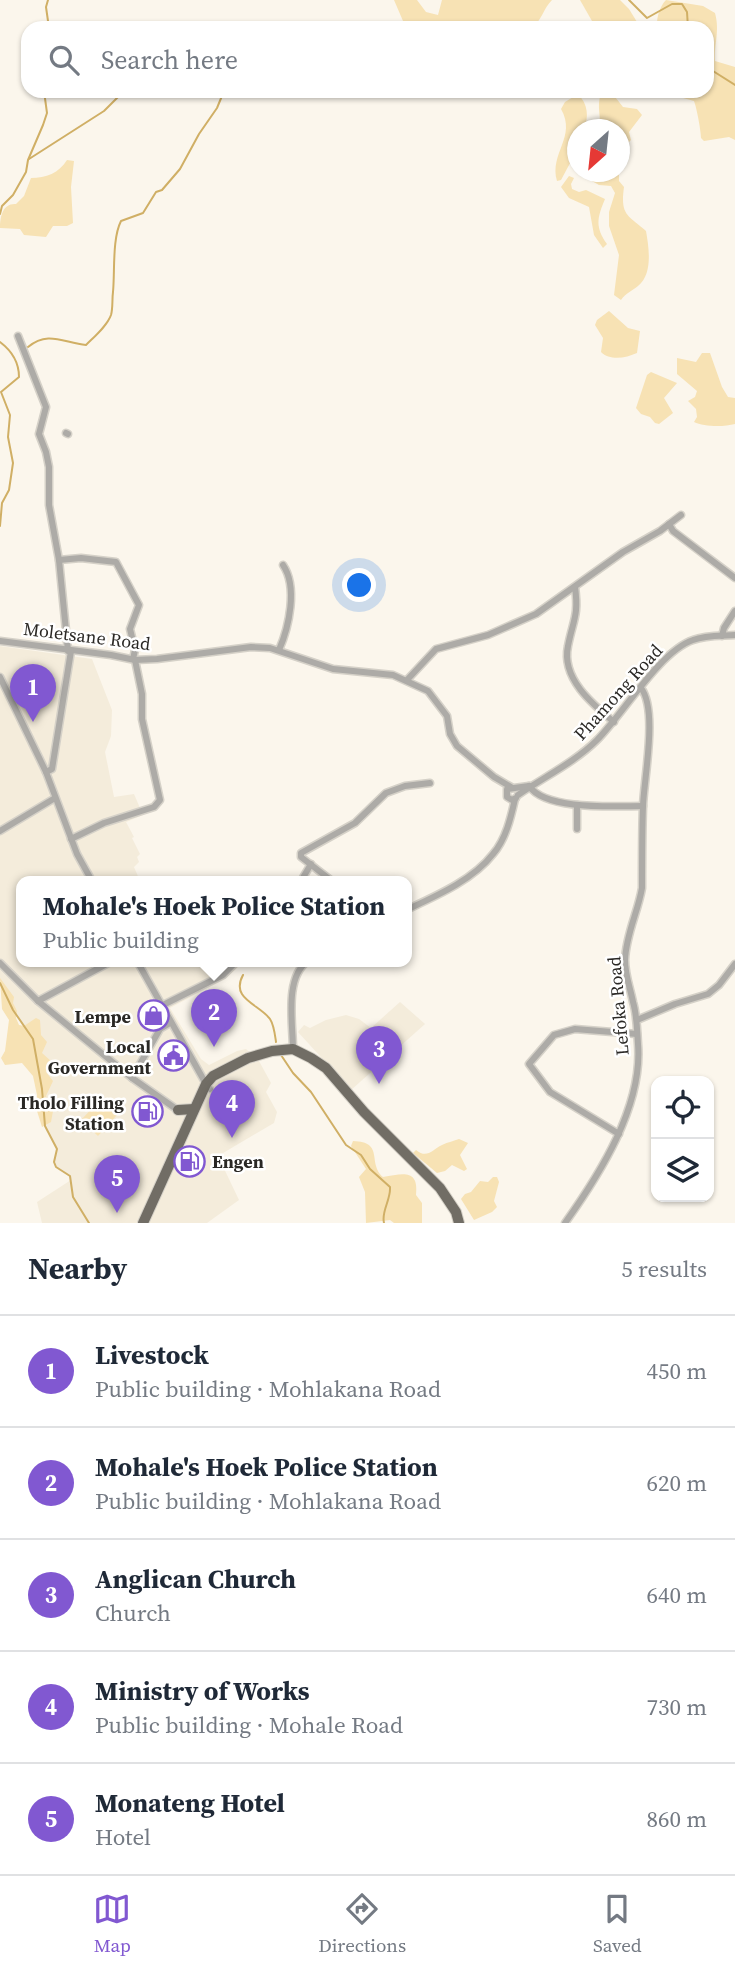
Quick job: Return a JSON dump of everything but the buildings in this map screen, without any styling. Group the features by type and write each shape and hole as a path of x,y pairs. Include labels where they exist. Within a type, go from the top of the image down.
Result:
{"main road":[{"path":"144,1223 213,1076 248,1058 283,1048 293,1049 326,1068 364,1112 440,1188 456,1212 459,1223"},
{"path":"178,1110 192,1116"}],"street":[{"path":"18,336 46,407 39,434 48,460 50,513 59,560 69,651 52,769 46,772"},
{"path":"407,680 436,649 488,635 524,620 681,515"},
{"path":"669,524 673,531 735,578"},
{"path":"59,560 81,558 116,562 139,605 130,629 142,694 142,719 160,800 154,807 104,823 71,839"},
{"path":"279,650 286,632 290,601 288,572 283,565"},
{"path":"575,587 578,611 567,648 569,667 573,679 588,699 614,722"},
{"path":"722,636 735,611"},
{"name":"Phamong Road","path":"512,793 587,749 614,722 678,647 694,639 735,635"},
{"name":"Moletsane Road","path":"0,640 69,651 111,654 134,660 251,648 279,650 333,669 383,673 407,680 428,691 436,700 447,716 454,743 512,793"},
{"path":"0,677 46,772 71,839 90,876"},
{"name":"Lefoka Road","path":"565,1223 619,1134 627,1117 635,1084 639,1048 636,1020 626,981 625,961 631,922 642,888 648,712 646,695 641,688"},
{"path":"326,876 301,857 301,853 355,823 386,793 405,786 430,783"},
{"path":"528,786 538,795 576,805 643,806"},
{"path":"412,906 456,884 483,864 501,842 512,810 512,793"},
{"path":"0,831 55,798"},
{"path":"576,805 577,829"},
{"path":"304,876 311,864"},
{"path":"0,963 38,1001 132,1078 178,1110"},
{"path":"636,1020 675,1003 708,994 719,985 735,964"},
{"path":"38,1001 101,967"},
{"path":"141,967 208,1086"},
{"path":"163,1005 223,975 231,967"},
{"path":"293,1049 290,1030 292,1002 301,967"},
{"path":"132,1078 160,1029 170,1023"},
{"path":"619,1134 550,1092 529,1064 554,1035 575,1030 637,1034"},
{"path":"197,1066 218,1075"}],"shaded area":[{"path":"394,0 417,0 426,12 438,15 442,0 552,0 539,21 403,21"},
{"path":"580,0 620,0 636,21 592,21"},
{"path":"666,0 703,6 715,13 715,61 735,67 735,140 729,137 704,141 701,138 694,101 683,98 714,98 714,21 657,21"},
{"path":"572,98 581,98 587,115 587,119 567,119 567,169 561,180 557,181 556,162 566,128 561,109"},
{"path":"600,98 616,98 623,107 637,109 642,115 630,131 630,119 600,119"},
{"path":"67,160 74,161 71,187 73,223 53,226 46,237 24,235 20,229 0,228 3,211 24,196 31,178 52,174"},
{"path":"567,179 567,182 572,182 572,189 579,192 586,190 605,199 598,222 607,244 603,248 594,235 589,207 569,198 561,187"},
{"path":"594,182 620,182 624,187 624,209 630,218 646,231 649,260 646,275 638,286 621,300 614,295 619,255 609,226 609,212 615,193 611,186"},
{"path":"609,311 628,328 640,331 637,353 618,358 601,352 603,338 595,325 597,320"},
{"path":"702,353 710,353 722,387 728,397 735,398 735,424 714,426 694,422 697,417 696,409 688,401 695,397 697,391 677,374 677,358 696,362"},
{"path":"651,372 677,383 664,398 673,413 659,424 636,408 647,375"},
{"path":"0,646 92,659 112,710 111,736 105,752 114,797 134,794 143,815 126,822 140,854 137,857 139,862 134,867 138,876 16,876 16,967 238,967 225,979 170,1008 201,1059 209,1065 246,1049 259,1061 271,1083 266,1092 277,1112 274,1123 218,1156 239,1200 207,1223 42,1223 37,1202 71,1180 54,1162 57,1149 45,1126 33,1039 13,1010 0,983"},
{"path":"0,978 14,997 19,1025 24,1026 36,1018 40,1020 41,1035 47,1042 42,1053 52,1062 46,1072 53,1081 46,1096 53,1111 51,1122 42,1127 37,1111 33,1076 22,1063 5,1065 1,1058 5,1051 9,1020 2,1009"},
{"path":"400,1002 425,1024 351,1090 298,1032 304,1025 310,1028 346,1015 359,1019 371,1028"},
{"path":"101,1099 117,1115 98,1136 81,1120"},
{"path":"459,1139 468,1143 460,1155 467,1169 464,1171 452,1165 437,1173 413,1153 416,1150 426,1154"},
{"path":"353,1141 369,1145 378,1171 383,1177 403,1174 415,1180 416,1195 422,1203 422,1223 394,1223 390,1220 366,1223 365,1192 359,1177 366,1169 351,1146"},
{"path":"497,1177 499,1182 494,1201 497,1207 474,1220 461,1199 480,1181 488,1182"}],"waterway":[{"path":"48,0 48,21"},
{"path":"629,0 647,18 672,4 682,4 687,12 688,21"},
{"path":"714,72 735,85"},
{"path":"0,214 2,206 13,195 26,172 28,160 47,113 45,98"},
{"path":"29,159 104,111 117,98"},
{"path":"28,347 49,338 86,345 104,327 112,312 115,246 121,221 143,213 156,192 162,190 180,169 221,98"},
{"path":"0,342 14,357 19,377 1,392 10,415 8,437 13,463 9,490 2,503 0,526"},
{"path":"243,975 240,990 247,1000 270,1019 276,1042"},
{"path":"0,983 13,1010 33,1039 45,1126 57,1149 54,1162 56,1167 70,1176 73,1197 89,1223"},
{"path":"281,1055 311,1092 346,1145 361,1155 370,1169 390,1187 384,1223"}],"place":[{"name":"Livestock","path":"33,722"},
{"name":"Lempe","path":"154,1016"},
{"name":"Mohale's Hoek Police Station","path":"214,1047"},
{"name":"Local Government","path":"174,1056"},
{"name":"Anglican Church","path":"379,1084"},
{"name":"Tholo Filling Station","path":"147,1112"},
{"name":"Ministry of Works","path":"232,1138"},
{"name":"Engen","path":"189,1161"},
{"name":"Monateng Hotel","path":"117,1213"}]}
